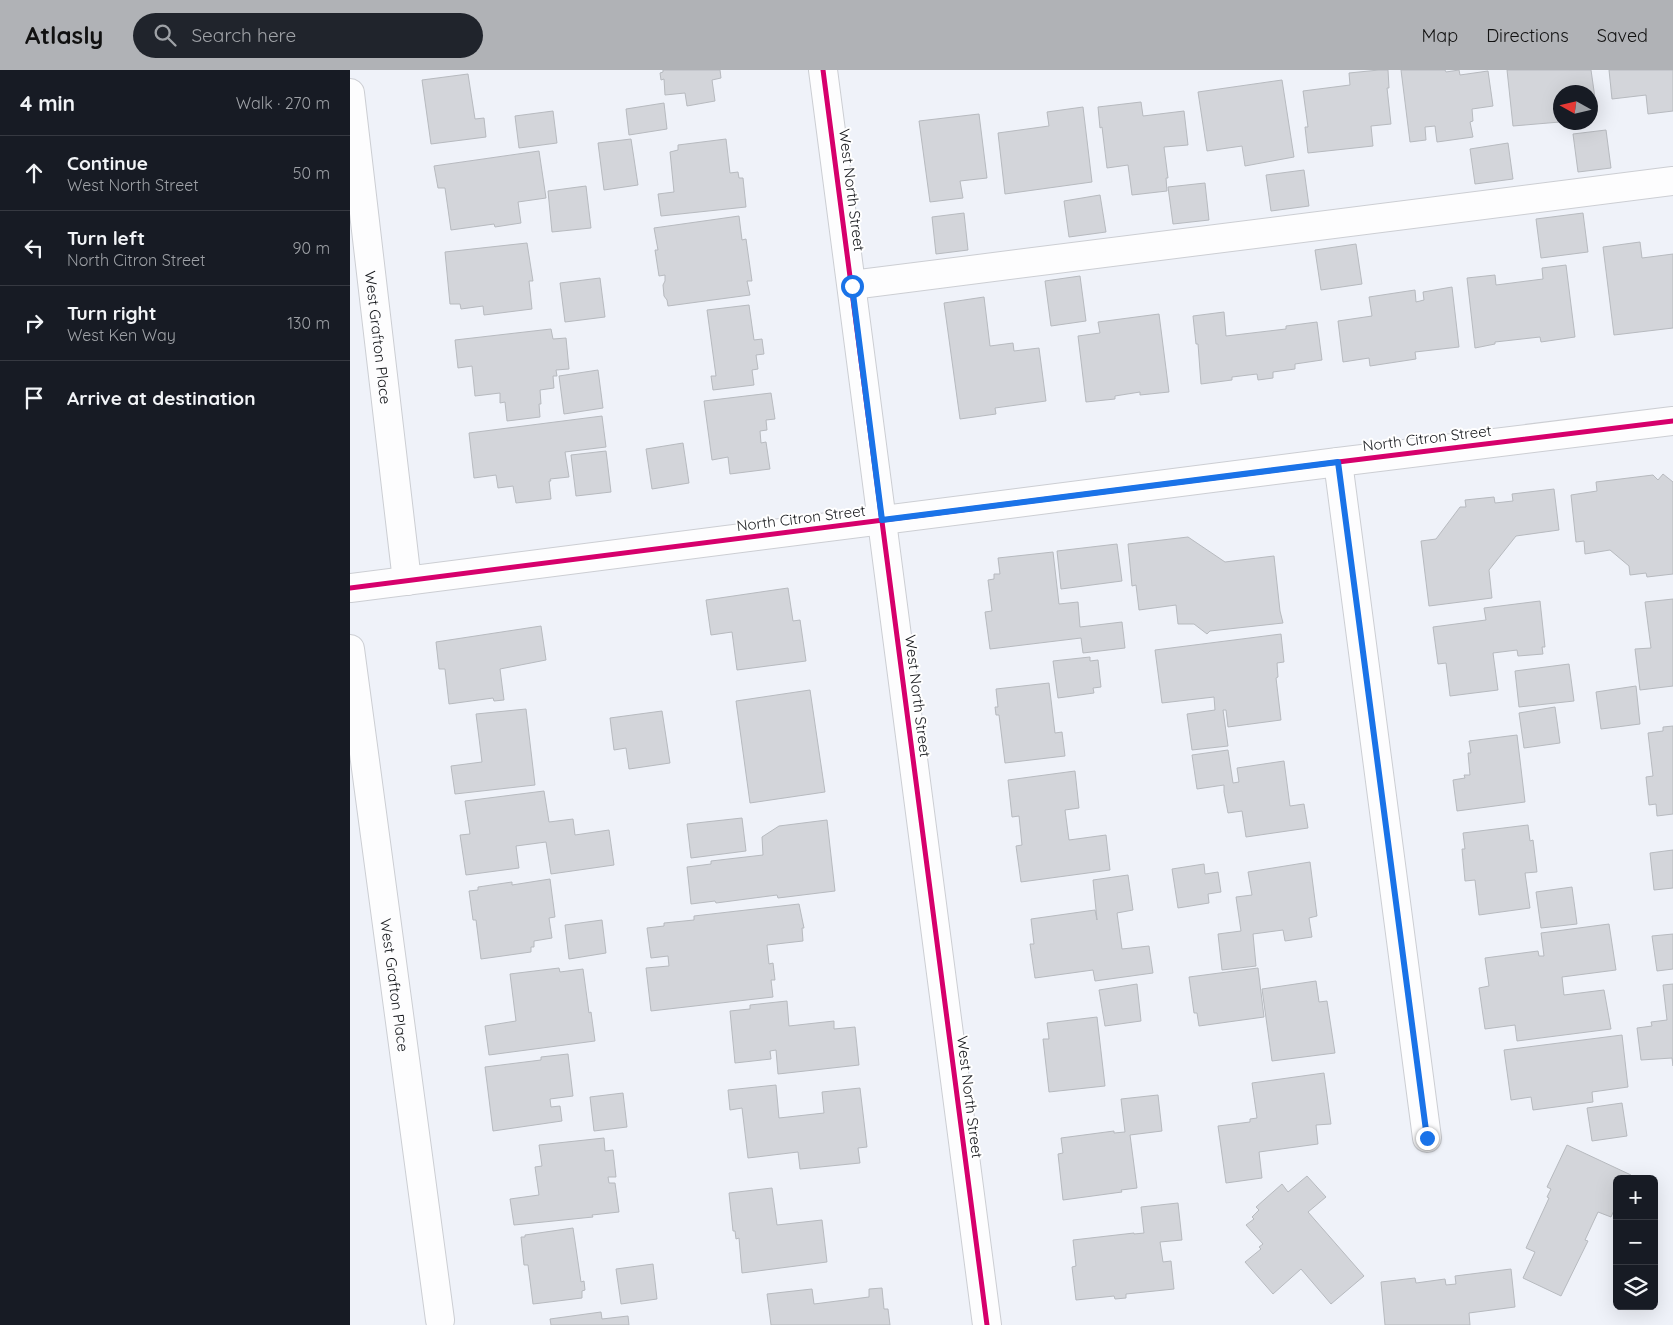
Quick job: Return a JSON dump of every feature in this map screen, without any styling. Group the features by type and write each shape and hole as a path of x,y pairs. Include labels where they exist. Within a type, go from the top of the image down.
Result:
{"street":[{"name":"West North Street","path":"823,70 987,1325"},
{"name":"West Grafton Place","path":"350,93 407,581"},
{"path":"852,286 1673,181"},
{"name":"North Citron Street","path":"350,588 1673,421"},
{"path":"1338,462 1427,1138"},
{"name":"West Grafton Place","path":"350,649 440,1320"}],"building":[{"path":"663,70 720,70 721,78 712,80 715,101 687,106 685,93 665,95 664,79 661,80 660,73"},
{"path":"1388,70 1389,88 1387,88 1391,124 1371,126 1373,146 1308,153 1305,127 1308,127 1303,91 1350,85 1349,73"},
{"path":"1401,70 1445,70 1446,72 1459,70 1460,75 1488,71 1493,106 1472,109 1473,121 1470,122 1473,137 1437,142 1435,126 1425,127 1426,140 1410,142"},
{"path":"1507,70 1591,70 1593,85 1553,85 1553,123 1513,126"},
{"path":"1609,70 1673,70 1673,111 1648,114 1646,95 1612,99"},
{"path":"468,74 475,119 484,118 486,137 431,144 422,80"},
{"path":"1282,80 1294,157 1245,166 1242,146 1207,151 1198,92"},
{"path":"1141,102 1143,116 1184,111 1188,145 1164,147 1168,178 1166,178 1167,191 1132,195 1128,165 1107,168 1098,107"},
{"path":"664,103 667,129 629,135 626,109"},
{"path":"1083,107 1092,182 1005,194 998,133 1049,126 1047,112"},
{"path":"553,111 557,143 519,148 515,116"},
{"path":"979,114 987,178 960,181 963,198 930,202 919,121"},
{"path":"1606,130 1611,168 1578,172 1573,134"},
{"path":"631,139 638,185 604,190 598,143"},
{"path":"726,139 730,173 738,172 739,178 743,178 746,207 661,216 658,194 674,192 670,152 678,150 678,145"},
{"path":"1508,143 1513,179 1475,184 1470,149"},
{"path":"539,151 546,198 518,202 521,223 495,227 494,224 451,230 445,188 438,188 434,166"},
{"path":"1304,170 1309,206 1271,211 1266,175"},
{"path":"1205,183 1209,220 1173,224 1168,187"},
{"path":"586,186 591,228 552,232 548,191"},
{"path":"1100,195 1106,232 1069,237 1064,201"},
{"path":"964,213 968,250 936,254 932,217"},
{"path":"1583,213 1588,252 1541,258 1536,219"},
{"path":"739,216 742,240 746,239 752,281 747,281 750,295 668,306 664,296 663,285 665,275 659,276 655,250 658,250 654,228"},
{"path":"1640,242 1642,258 1673,254 1673,328 1614,335 1603,247"},
{"path":"527,243 533,281 529,281 532,309 484,315 483,306 461,309 460,304 450,304 445,252"},
{"path":"1356,244 1362,284 1321,290 1315,250"},
{"path":"1566,265 1575,337 1541,342 1540,337 1495,342 1495,344 1475,348 1467,278 1495,275 1496,285 1543,279 1542,268"},
{"path":"1080,276 1086,321 1051,326 1045,281"},
{"path":"600,278 605,317 565,322 560,283"},
{"path":"1452,287 1459,347 1415,352 1416,359 1370,366 1369,358 1343,362 1338,321 1372,316 1369,297 1415,290 1416,302 1424,300 1423,292"},
{"path":"984,297 990,346 1013,343 1014,351 1039,348 1046,401 995,408 996,414 960,419 944,303"},
{"path":"749,305 754,340 762,339 764,354 756,355 758,369 752,370 754,385 713,390 711,376 716,376 707,310"},
{"path":"1224,312 1226,336 1286,329 1286,326 1317,322 1322,360 1295,364 1295,369 1273,372 1273,378 1258,380 1257,374 1232,377 1232,380 1201,384 1198,344 1196,344 1193,316"},
{"path":"1159,314 1169,392 1140,395 1140,392 1115,396 1115,399 1086,402 1078,336 1100,333 1098,322"},
{"path":"551,329 553,339 566,338 569,369 556,370 557,376 553,376 554,388 540,390 540,417 507,421 505,402 500,403 500,393 475,396 472,366 458,368 455,340"},
{"path":"598,370 603,408 564,414 559,376"},
{"path":"771,393 775,419 766,420 767,430 760,431 761,443 766,442 770,469 730,474 728,457 712,460 704,401"},
{"path":"602,416 606,447 565,452 569,477 550,479 551,499 516,503 513,486 498,488 496,475 474,478 469,433"},
{"path":"683,443 689,483 652,489 646,449"},
{"path":"606,451 611,492 576,496 571,455"},
{"path":"1663,474 1673,482 1673,574 1647,577 1646,573 1630,575 1629,566 1610,550 1585,554 1584,541 1576,542 1571,495 1597,491 1596,482 1653,475 1658,480"},
{"path":"1554,489 1559,530 1516,536 1489,570 1492,598 1429,606 1421,541 1436,539 1460,507 1466,507 1465,500 1494,497 1495,503 1513,501 1512,494"},
{"path":"1188,537 1225,562 1274,556 1283,623 1210,631 1207,634 1194,624 1178,624 1176,605 1139,610 1136,585 1132,586 1128,544"},
{"path":"1117,544 1122,581 1061,589 1057,551"},
{"path":"1053,552 1059,604 1078,602 1080,627 1122,622 1125,648 1083,653 1081,638 990,649 985,612 992,611 988,580 994,579 994,574 1000,574 998,558"},
{"path":"788,588 793,621 800,620 806,661 737,670 732,632 711,635 706,600"},
{"path":"1673,599 1673,686 1640,690 1635,649 1651,648 1645,602"},
{"path":"1540,601 1545,647 1542,647 1543,654 1518,656 1517,650 1493,653 1498,690 1450,696 1446,663 1438,664 1433,627 1486,620 1484,608"},
{"path":"541,626 546,660 500,669 504,700 494,701 493,698 449,704 445,669 439,669 436,642"},
{"path":"1281,634 1284,662 1277,663 1278,677 1276,678 1281,720 1228,727 1226,710 1223,710 1228,746 1192,750 1187,714 1215,710 1214,697 1162,703 1155,650"},
{"path":"1090,657 1090,661 1098,660 1101,687 1093,688 1094,693 1058,698 1053,661"},
{"path":"1569,664 1574,701 1519,707 1515,671"},
{"path":"1049,683 1055,733 1062,732 1065,756 1005,763 999,715 996,715 995,707 998,707 996,689"},
{"path":"1636,686 1640,724 1601,729 1596,692"},
{"path":"810,690 825,792 750,803 736,701"},
{"path":"1555,707 1560,743 1524,748 1519,713"},
{"path":"526,709 535,785 455,794 451,766 482,762 476,714"},
{"path":"662,711 670,763 629,769 626,748 614,750 610,718"},
{"path":"1673,726 1673,814 1657,816 1656,804 1649,805 1646,777 1653,776 1648,733 1663,731 1663,727"},
{"path":"1517,735 1525,802 1457,811 1453,780 1465,778 1464,775 1470,775 1468,753 1471,753 1469,741"},
{"path":"1228,750 1233,783 1239,782 1237,768 1284,761 1290,806 1304,804 1308,828 1246,837 1242,811 1228,813 1224,785 1197,789 1192,755"},
{"path":"1075,771 1079,808 1065,810 1069,840 1106,835 1110,870 1021,882 1016,846 1022,845 1019,816 1012,817 1008,780"},
{"path":"544,791 549,822 573,819 575,835 609,830 614,865 551,874 546,842 516,846 519,868 466,875 460,835 470,834 465,801"},
{"path":"742,818 746,851 691,858 687,824"},
{"path":"827,820 835,891 778,898 777,895 716,903 715,901 691,904 687,867 711,864 711,861 763,855 762,837 779,826"},
{"path":"1528,825 1530,841 1533,840 1537,872 1525,873 1530,908 1479,915 1475,880 1465,881 1462,849 1465,849 1463,833"},
{"path":"1673,850 1673,888 1654,890 1650,853"},
{"path":"1310,862 1317,916 1309,918 1312,937 1285,941 1283,930 1253,934 1256,966 1222,970 1218,934 1241,931 1236,897 1252,895 1248,872"},
{"path":"1204,864 1205,874 1218,872 1221,892 1208,894 1209,903 1178,908 1172,869"},
{"path":"1128,875 1133,910 1117,913 1122,949 1149,946 1153,973 1095,981 1093,970 1035,978 1030,944 1034,944 1031,919 1095,910 1097,920 1093,880"},
{"path":"550,879 555,917 549,918 552,938 534,941 534,947 531,947 531,952 481,959 476,920 473,920 469,891 478,890 478,887 512,882 512,885"},
{"path":"1572,887 1577,924 1541,928 1536,892"},
{"path":"799,904 804,928 802,928 803,941 767,945 769,964 773,963 775,980 771,980 773,997 651,1011 646,968 669,966 668,956 651,958 647,928 664,926 664,923 694,920 694,916"},
{"path":"602,920 606,953 569,959 565,925"},
{"path":"1609,924 1616,970 1562,977 1564,995 1604,990 1611,1029 1517,1041 1515,1025 1485,1029 1479,988 1489,986 1485,958 1538,951 1539,956 1544,956 1541,933"},
{"path":"1673,934 1673,969 1657,971 1652,936"},
{"path":"559,968 560,972 583,969 595,1041 489,1055 485,1026 516,1021 510,974"},
{"path":"1258,968 1264,1017 1199,1026 1197,1013 1194,1013 1189,977"},
{"path":"1316,981 1319,1002 1327,1001 1335,1053 1272,1061 1262,989"},
{"path":"1137,984 1141,1021 1105,1026 1099,990"},
{"path":"1673,984 1673,1066 1672,1058 1641,1060 1637,1028 1652,1026 1651,1022 1667,1020 1663,985"},
{"path":"787,1001 789,1026 834,1021 834,1029 855,1027 859,1065 778,1074 776,1050 770,1051 771,1059 735,1063 730,1011 750,1009 750,1005"},
{"path":"1097,1017 1105,1086 1049,1092 1043,1039 1049,1039 1047,1023"},
{"path":"1622,1035 1628,1087 1592,1092 1593,1102 1533,1110 1531,1097 1511,1100 1504,1050"},
{"path":"568,1054 573,1096 550,1099 551,1107 560,1106 562,1121 493,1131 485,1067 541,1060 541,1057"},
{"path":"1324,1073 1331,1124 1316,1125 1318,1144 1259,1152 1262,1178 1226,1183 1218,1126 1250,1122 1250,1119 1257,1118 1252,1083"},
{"path":"776,1085 779,1118 824,1113 822,1092 860,1088 867,1147 858,1148 860,1163 800,1169 798,1152 748,1158 742,1108 730,1110 728,1090"},
{"path":"623,1093 627,1127 594,1131 590,1097"},
{"path":"1158,1095 1162,1131 1130,1135 1137,1188 1121,1190 1122,1192 1063,1200 1058,1154 1063,1153 1061,1138 1114,1131 1114,1133 1125,1132 1121,1099"},
{"path":"1622,1103 1627,1136 1592,1141 1587,1108"},
{"path":"604,1138 605,1151 613,1150 616,1177 608,1177 609,1183 615,1183 619,1212 592,1215 593,1217 514,1225 510,1199 539,1195 535,1167 542,1166 539,1145"},
{"path":"1567,1145 1631,1175 1613,1175 1613,1213 1611,1217 1598,1212 1585,1240 1588,1241 1561,1296 1523,1278 1535,1252 1526,1248 1549,1198 1547,1197 1551,1189 1547,1187"},
{"path":"1307,1176 1326,1197 1308,1212 1364,1276 1331,1304 1301,1269 1273,1294 1245,1262 1261,1249 1259,1247 1263,1244 1246,1225 1254,1219 1252,1217 1259,1210 1256,1207 1282,1184 1288,1192"},
{"path":"772,1188 777,1225 822,1220 827,1262 742,1273 739,1238 736,1239 735,1231 733,1231 729,1193"},
{"path":"1178,1203 1182,1240 1160,1242 1163,1262 1171,1261 1174,1289 1126,1294 1126,1298 1115,1299 1114,1296 1076,1300 1072,1267 1076,1266 1073,1240 1144,1233 1141,1207"},
{"path":"573,1228 581,1282 584,1281 585,1290 582,1291 582,1298 533,1304 528,1265 524,1265 521,1237"},
{"path":"653,1264 657,1299 621,1304 616,1269"},
{"path":"1511,1269 1515,1307 1469,1313 1470,1325 1385,1325 1381,1282 1415,1278 1416,1283 1445,1279 1446,1285 1456,1284 1455,1276"},
{"path":"882,1288 884,1309 888,1309 890,1325 771,1325 767,1294 812,1289 814,1304 869,1297 869,1289"},
{"path":"601,1312 602,1319 628,1316 629,1325 551,1325 550,1319"}],"cycle path":[{"path":"823,70 987,1325"},
{"path":"350,588 1673,421"}],"route":[{"path":"852,286 882,520 1338,462 1427,1138"}]}
